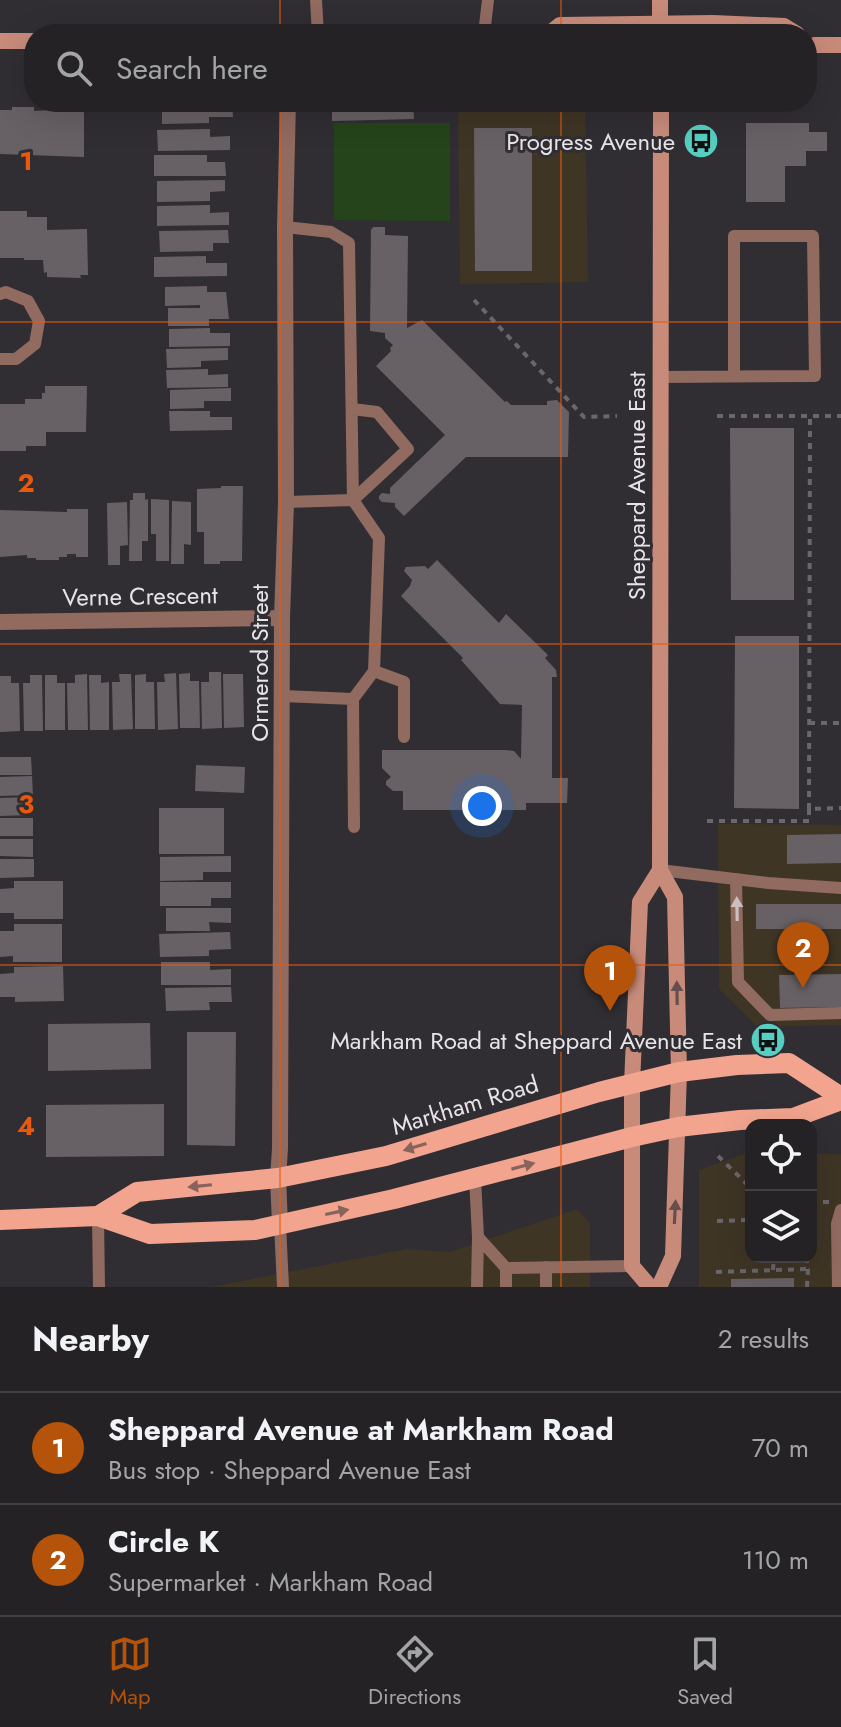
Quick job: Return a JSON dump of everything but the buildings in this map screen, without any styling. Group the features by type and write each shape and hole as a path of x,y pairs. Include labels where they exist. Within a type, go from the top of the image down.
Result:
{"main road":[{"path":"660,0 660,24"},
{"path":"704,24 737,24"},
{"path":"0,41 24,41"},
{"path":"817,45 841,45"},
{"name":"Sheppard Avenue East","path":"659,1287 673,1256 679,1072 675,897 660,870 661,112"},
{"path":"650,1287 632,1266 632,1084 640,902 660,870"},
{"name":"Markham Road","path":"98,1216 137,1192 278,1178 386,1156 599,1092 679,1072 789,1063 841,1099"},
{"name":"Markham Road","path":"0,1220 98,1216 150,1234 255,1230 394,1199 632,1137 678,1127 793,1118 841,1099"}],"street":[{"name":"Ormerod Street","path":"280,1224 288,112"},
{"name":"Verne Crescent","path":"0,622 282,618"}],"lane":[{"path":"316,0 317,24"},
{"path":"485,24 488,0"},
{"path":"285,227 331,232 349,243 353,500 379,538 374,671 353,699 354,827"},
{"path":"661,377 815,376 813,236 734,236 734,376"},
{"path":"0,294 6,292 28,301 39,321 35,344 16,359 0,359"},
{"path":"286,502 353,500 408,449 377,412 352,409"},
{"path":"374,671 404,682 404,737"},
{"path":"283,696 353,699"},
{"path":"660,870 841,888"},
{"path":"736,879 738,982 770,1015 841,1013"},
{"path":"475,1178 477,1286"},
{"path":"836,1206 838,1287"},
{"path":"98,1216 99,1287"},
{"path":"280,1224 283,1287"},
{"path":"478,1237 506,1268 506,1287"},
{"path":"506,1268 632,1266"},
{"path":"546,1267 546,1287"}],"path":[{"path":"474,300 584,417 617,416"},
{"path":"717,416 841,416"},
{"path":"707,821 809,821 810,417"},
{"path":"809,723 841,723"},
{"path":"809,809 841,808"},
{"path":"718,1156 745,1182"},
{"path":"717,1221 745,1220"},
{"path":"773,1270 774,1263"},
{"path":"807,1263 807,1287"},
{"path":"716,1272 808,1269"}],"shaded area":[{"path":"458,112 585,112 588,282 460,284"},
{"path":"718,824 841,825 841,1025 758,1027 719,989"},
{"path":"745,1154 745,1263 817,1263 817,1154 841,1154 841,1287 699,1287 699,1170"},
{"path":"577,1209 590,1223 590,1287 211,1287 407,1249 450,1252"}],"green space":[{"path":"334,123 450,123 450,221 334,220"}],"place":[{"name":"Progress Avenue","path":"701,141"},
{"name":"Circle K","path":"803,988"},
{"name":"Sheppard Avenue at Markham Road","path":"610,1011"},
{"name":"Markham Road at Sheppard Avenue East","path":"768,1040"}]}
